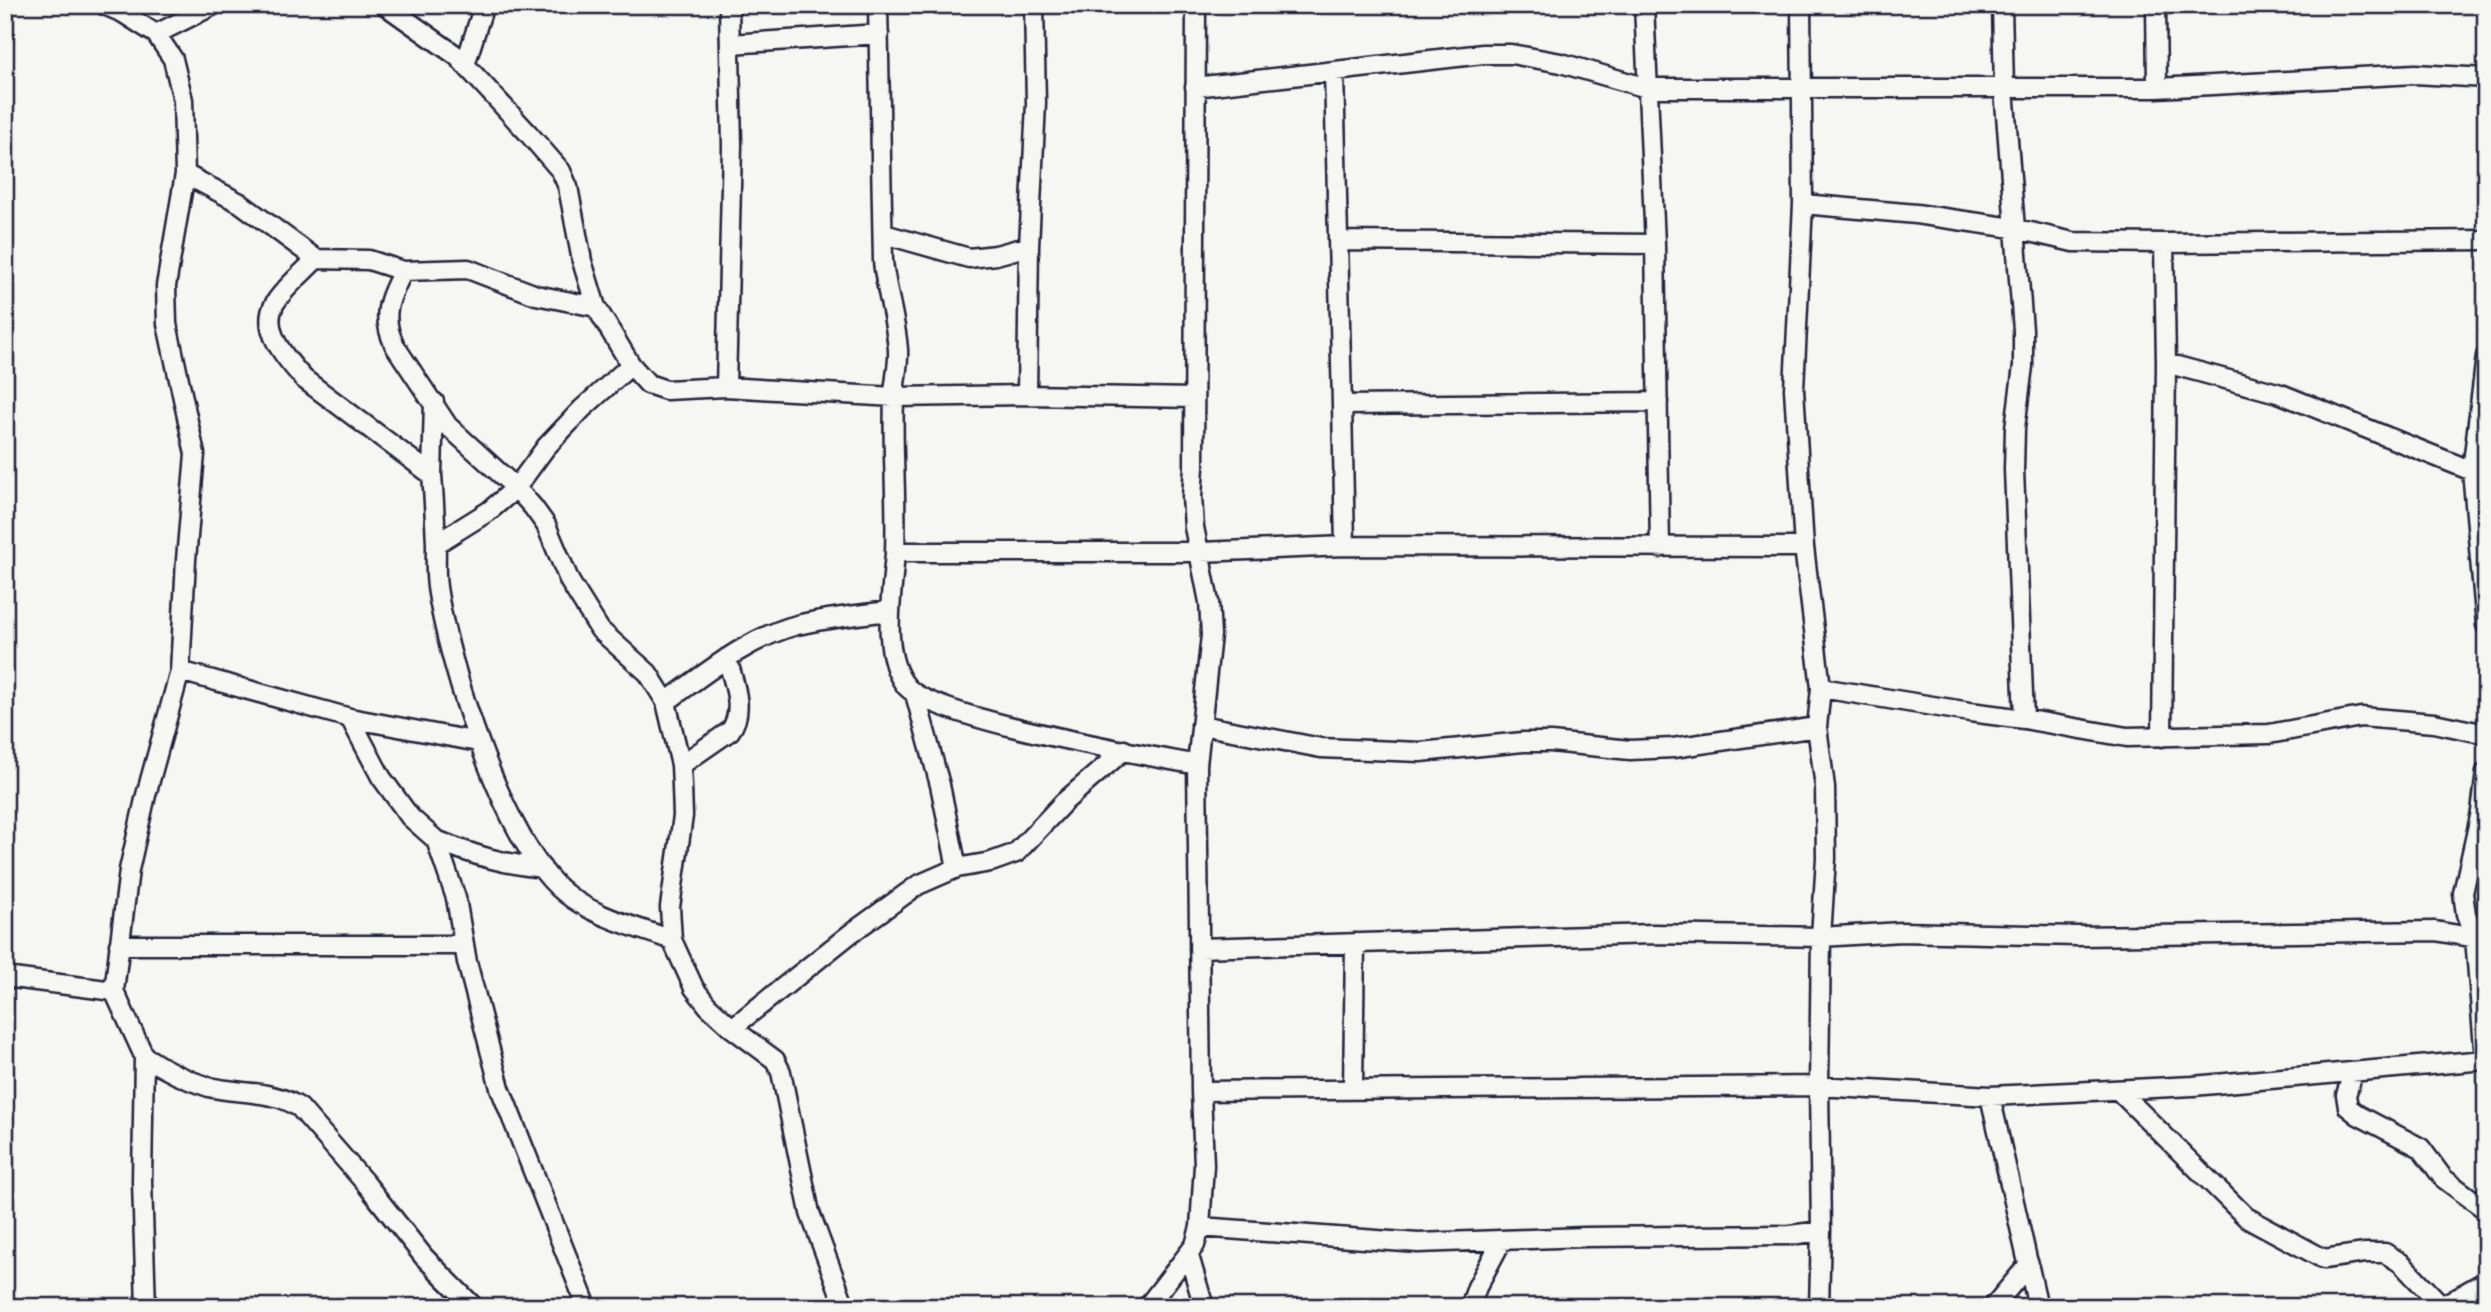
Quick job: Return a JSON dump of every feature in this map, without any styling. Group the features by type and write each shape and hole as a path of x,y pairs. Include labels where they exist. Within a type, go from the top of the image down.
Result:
{"street":[{"path":"104,5 156,34 173,59 183,100 185,174 166,286 167,324 195,454 180,671 146,795 129,870 114,992 144,1056 142,1181 146,1307"},
{"path":"156,34 214,5"},
{"path":"385,5 457,56 528,132 561,172 568,187 582,261 596,307 631,365 643,380 655,388 666,390 726,387 894,397 1027,395 1194,398"},
{"path":"465,65 484,5"},
{"path":"726,387 732,146 729,5"},
{"path":"878,5 885,285 898,351 894,397 895,552 888,611 894,662 906,686 915,694 951,710 1197,765"},
{"path":"1027,395 1029,246 1036,103 1034,5"},
{"path":"1147,1307 1195,1245 1200,1227 1204,1165 1200,1091 1197,765 1211,635 1209,602 1192,512 1196,5"},
{"path":"1644,5 1655,244 1660,548"},
{"path":"1801,5 1802,204 1794,389 1804,547 1821,688 1817,727 1825,787 1826,858 1821,937 1819,1307"},
{"path":"2002,5 2004,89 2023,330 2023,366 2015,428 2014,470 2024,719"},
{"path":"2156,5 2157,88"},
{"path":"730,44 879,34"},
{"path":"1195,87 1483,54 1511,54 1561,63 1647,88 2157,88 2415,74 2486,78"},
{"path":"1334,71 1345,546"},
{"path":"185,174 240,203 316,259 369,260 403,271 468,269 536,295 596,307"},
{"path":"1802,204 1916,214 2013,228 2073,242 2486,240"},
{"path":"884,234 969,258 996,255 1029,246"},
{"path":"1338,240 1655,244"},
{"path":"2162,737 2166,363 2164,243"},
{"path":"316,259 274,304 271,323 277,344 304,379 432,475"},
{"path":"403,271 388,301 386,316 390,336 456,435 516,488 546,525 570,582 600,630 648,673 666,702 681,765 683,816 670,907 672,940 694,988 708,1006 775,1060 781,1072 810,1213 845,1307"},
{"path":"2486,356 2472,471 2482,544 2486,625"},
{"path":"2166,363 2281,394 2472,471"},
{"path":"436,544 489,511 516,488 546,447 582,409 631,365"},
{"path":"433,402 432,475 437,585 448,640 478,743 518,829 556,885 579,903 672,940"},
{"path":"1342,405 1658,402"},
{"path":"895,552 1200,552 1345,546 1804,547"},
{"path":"666,702 727,658 767,635 795,625 888,611"},
{"path":"681,765 735,725 738,703 727,658"},
{"path":"180,671 350,718 478,743"},
{"path":"1821,688 2127,737 2269,734 2361,718 2434,723 2486,734"},
{"path":"915,694 940,785 957,867"},
{"path":"350,718 381,777 410,817 436,840 497,862 542,868"},
{"path":"1200,725 1321,748 1420,752 1523,742 1630,750 1673,748 1817,727"},
{"path":"732,1028 918,885 957,867 991,862 1016,853 1064,802 1124,750"},
{"path":"1200,1091 1819,1086 1990,1096 2118,1090 2485,1062 2480,939 2466,914 2463,885 2481,812 2486,772"},
{"path":"436,840 456,898 464,945 500,1088 587,1307"},
{"path":"1199,948 1652,934 1821,937 1901,932 2077,936 2435,931 2480,939"},
{"path":"1353,1089 1355,943"},
{"path":"120,945 464,945"},
{"path":"5,977 114,992"},
{"path":"144,1056 175,1076 209,1087 292,1102 300,1108 424,1257 474,1307"},
{"path":"2353,1073 2346,1095 2348,1107 2421,1148 2443,1178 2486,1210"},
{"path":"2118,1090 2246,1217 2324,1259 2365,1253 2385,1254 2401,1263 2441,1306 2486,1280"},
{"path":"1990,1096 2038,1307"},
{"path":"1200,1227 1418,1244 1502,1240 1790,1236 1821,1231"},
{"path":"1470,1307 1477,1287 1502,1240"},
{"path":"1189,1256 1204,1307"},
{"path":"1993,1307 2029,1265"}]}
